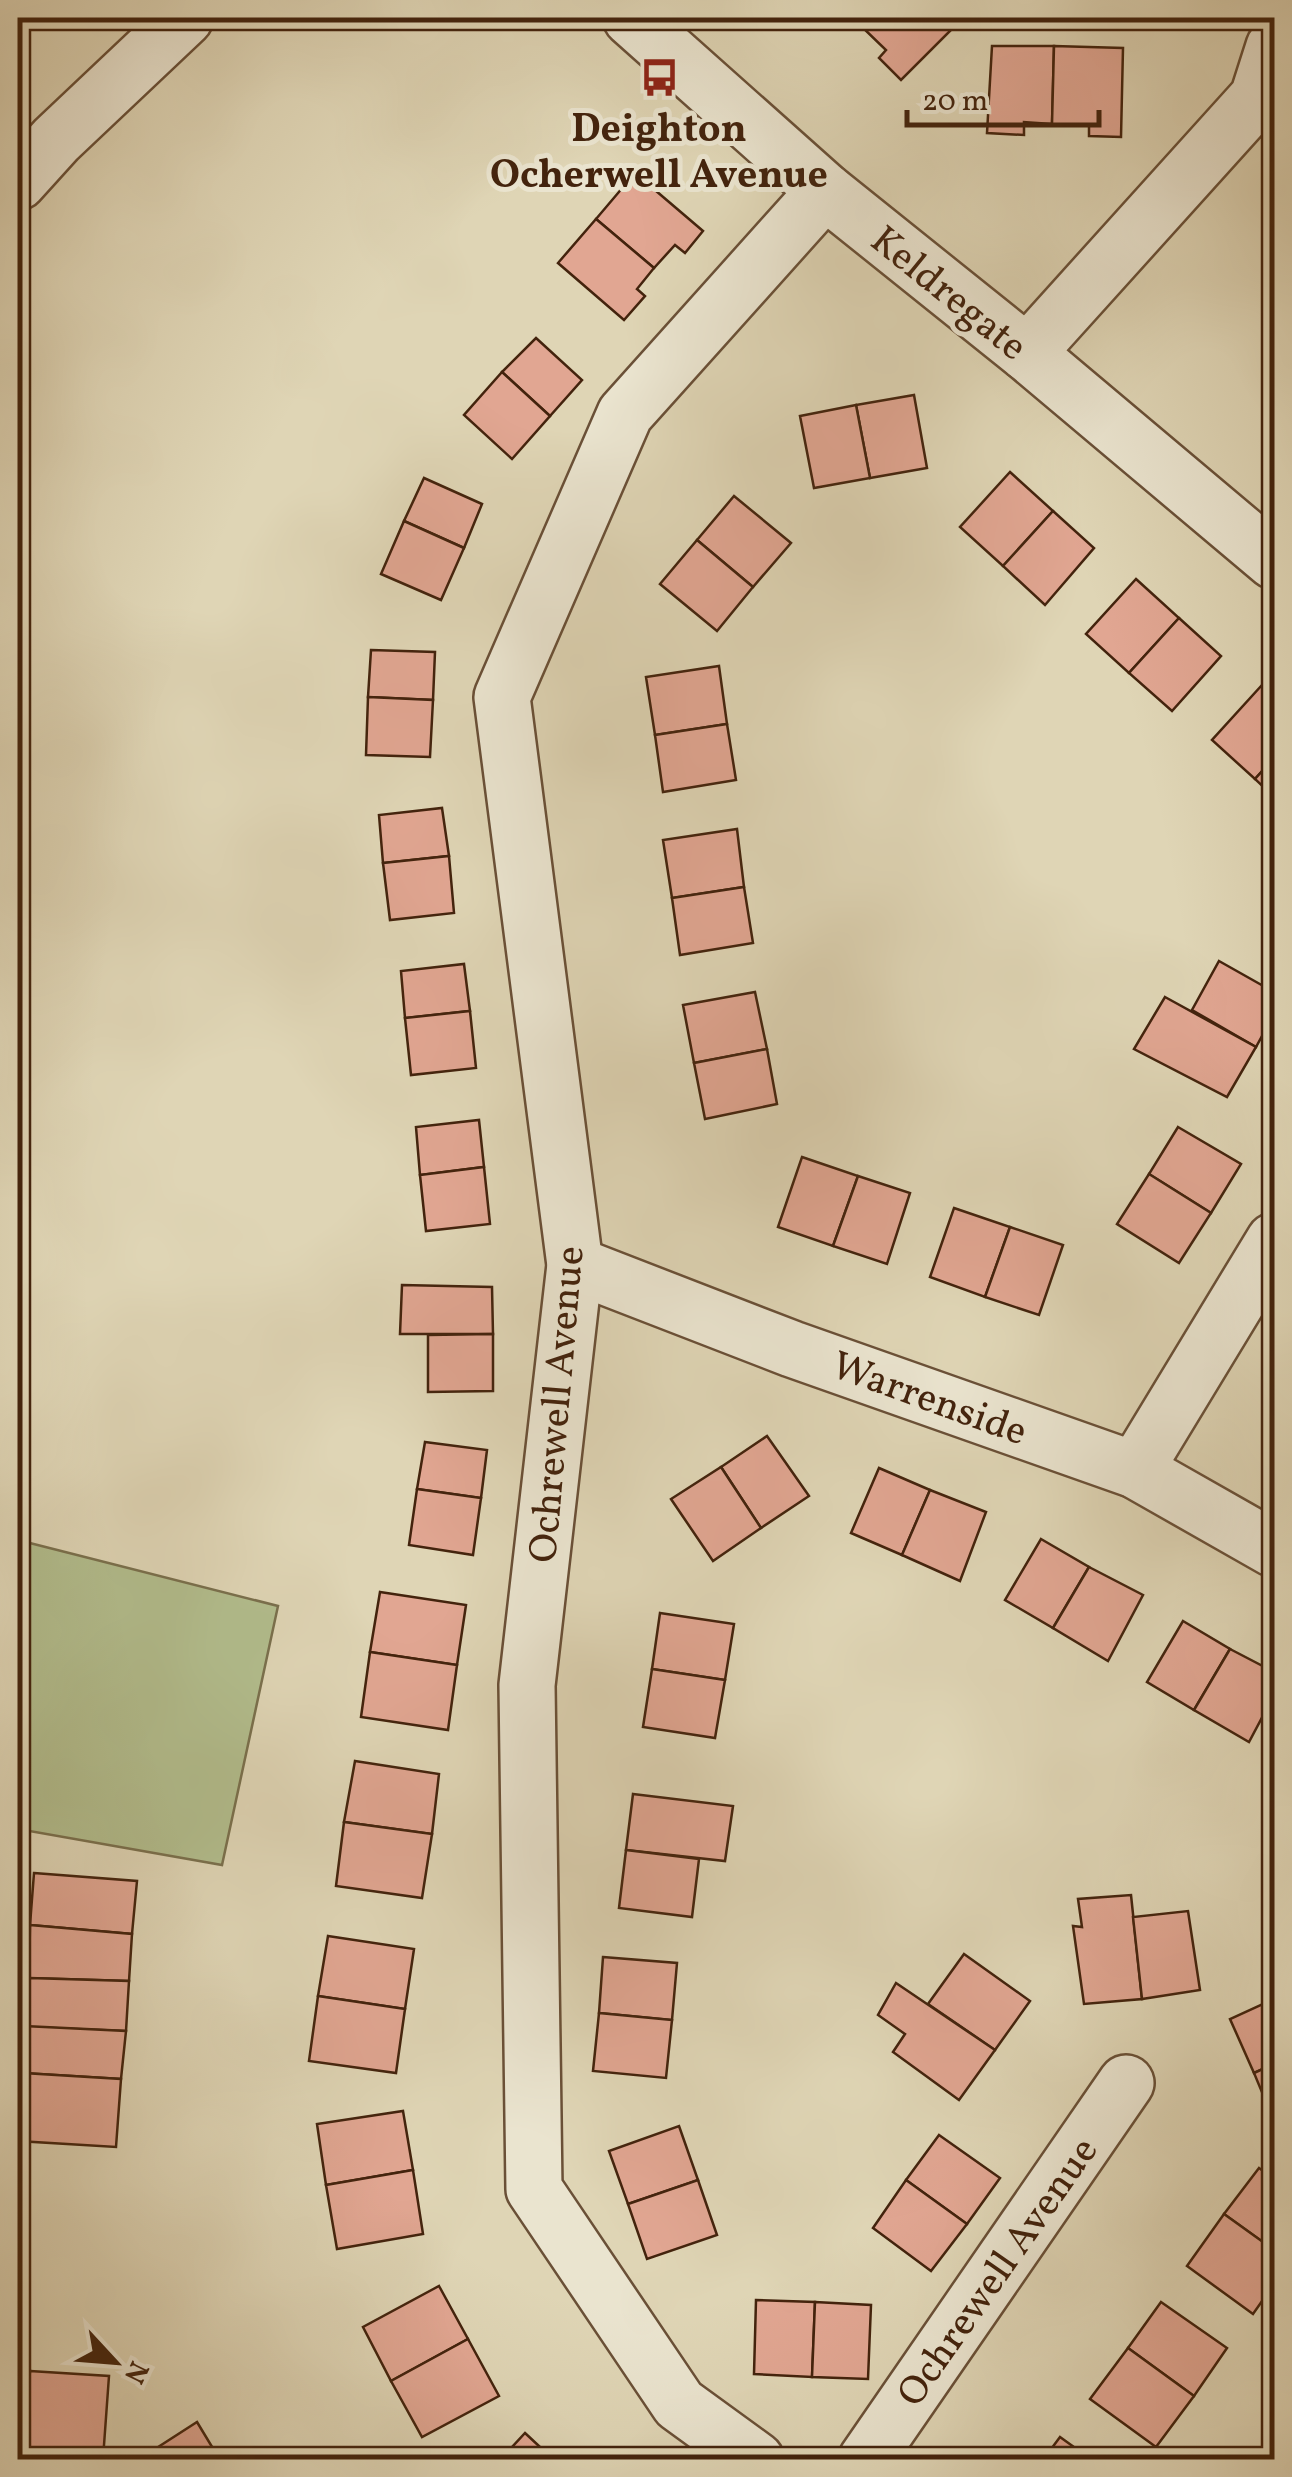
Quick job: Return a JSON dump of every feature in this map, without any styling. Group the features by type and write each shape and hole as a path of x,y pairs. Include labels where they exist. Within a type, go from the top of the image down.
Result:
{"street":[{"path":"18,182 56,140 184,18"},
{"name":"Keldregate","path":"631,18 825,190 1027,353 1274,561"},
{"path":"1027,353 1258,97 1274,48"},
{"name":"Ochrewell Avenue","path":"756,2460 679,2404 534,2189 527,1684 575,1266 502,697 625,414 825,190"},
{"path":"1134,1470 1274,1241"},
{"name":"Warrenside","path":"575,1266 792,1349 1134,1470 1274,1549"},
{"name":"Ochrewell Avenue","path":"866,2460 1126,2083"}],"green space":[{"path":"18,1540 278,1606 222,1865 18,1829"}],"building":[{"path":"866,18 963,18 901,80 879,58 886,50 859,24"},
{"path":"992,46 1054,46 1052,124 1024,122 1024,135 987,133"},
{"path":"1054,46 1123,48 1121,137 1089,136 1089,125 1052,124"},
{"path":"635,173 703,231 685,253 675,245 654,268 596,219"},
{"path":"596,219 654,268 637,289 645,296 624,320 558,263"},
{"path":"536,338 582,380 550,416 502,372"},
{"path":"502,372 550,416 512,459 464,415"},
{"path":"914,395 927,468 870,478 856,405"},
{"path":"856,405 870,478 814,488 800,416"},
{"path":"1010,472 1053,511 1003,566 960,527"},
{"path":"424,478 482,504 464,548 404,521"},
{"path":"734,496 791,543 753,587 697,540"},
{"path":"1053,511 1094,548 1045,605 1003,566"},
{"path":"404,521 464,548 441,600 381,574"},
{"path":"697,540 753,587 717,631 660,584"},
{"path":"1136,579 1179,618 1129,673 1086,634"},
{"path":"1179,618 1221,656 1172,711 1129,673"},
{"path":"371,650 435,652 433,700 368,697"},
{"path":"719,666 727,724 655,735 646,677"},
{"path":"1262,685 1274,697 1274,758 1255,779 1212,740"},
{"path":"368,697 433,700 430,757 366,755"},
{"path":"727,724 736,780 663,792 655,735"},
{"path":"1274,758 1274,797 1255,779"},
{"path":"442,808 449,856 383,863 379,815"},
{"path":"737,829 744,887 672,898 663,840"},
{"path":"449,856 454,913 390,920 383,863"},
{"path":"744,887 753,943 680,955 672,898"},
{"path":"1219,961 1274,992 1274,1014 1256,1047 1192,1010"},
{"path":"464,964 470,1011 405,1018 401,971"},
{"path":"755,992 767,1049 694,1063 683,1005"},
{"path":"1165,997 1256,1047 1227,1097 1134,1049"},
{"path":"470,1011 476,1068 411,1075 405,1018"},
{"path":"767,1049 777,1104 705,1119 694,1063"},
{"path":"479,1120 484,1167 420,1175 416,1127"},
{"path":"1178,1127 1241,1164 1211,1213 1149,1174"},
{"path":"802,1157 858,1176 833,1246 778,1227"},
{"path":"484,1167 490,1224 426,1231 420,1175"},
{"path":"1149,1174 1211,1213 1179,1263 1117,1224"},
{"path":"858,1176 910,1193 887,1264 833,1246"},
{"path":"954,1208 1010,1227 985,1297 930,1277"},
{"path":"1010,1227 1063,1245 1039,1315 985,1297"},
{"path":"402,1285 492,1287 493,1334 400,1334"},
{"path":"493,1334 493,1391 428,1392 428,1335"},
{"path":"767,1436 809,1496 761,1528 721,1467"},
{"path":"425,1442 487,1450 481,1498 417,1489"},
{"path":"721,1467 761,1528 713,1561 671,1499"},
{"path":"879,1468 930,1490 902,1555 851,1533"},
{"path":"417,1489 481,1498 473,1555 409,1545"},
{"path":"930,1490 986,1512 960,1581 902,1555"},
{"path":"1041,1539 1089,1567 1053,1628 1005,1600"},
{"path":"1089,1567 1143,1595 1108,1661 1053,1628"},
{"path":"380,1592 466,1605 457,1665 370,1652"},
{"path":"660,1613 734,1624 725,1680 652,1669"},
{"path":"1183,1621 1230,1649 1194,1710 1147,1682"},
{"path":"1230,1649 1274,1672 1274,1695 1249,1742 1194,1710"},
{"path":"370,1652 457,1665 448,1730 361,1717"},
{"path":"652,1669 725,1680 715,1738 643,1727"},
{"path":"355,1761 439,1774 432,1834 344,1822"},
{"path":"633,1794 733,1806 725,1861 626,1850"},
{"path":"344,1822 432,1834 422,1898 336,1886"},
{"path":"626,1850 699,1859 692,1917 619,1908"},
{"path":"34,1873 137,1881 132,1934 30,1925"},
{"path":"1131,1895 1142,1999 1084,2004 1073,1926 1082,1927 1078,1899"},
{"path":"1188,1911 1200,1990 1142,1999 1133,1917"},
{"path":"30,1925 132,1934 129,1981 29,1978"},
{"path":"328,1936 414,1949 405,2009 318,1996"},
{"path":"964,1954 1030,2001 995,2050 928,2004"},
{"path":"603,1957 677,1963 672,2020 599,2013"},
{"path":"29,1978 129,1981 126,2031 27,2027"},
{"path":"896,1983 995,2050 959,2100 893,2052 905,2034 878,2015"},
{"path":"318,1996 405,2009 396,2073 309,2061"},
{"path":"1274,1999 1274,2064 1254,2073 1230,2019"},
{"path":"599,2013 672,2020 666,2078 593,2071"},
{"path":"24,2026 126,2031 121,2079 23,2073"},
{"path":"1274,2064 1274,2121 1254,2073"},
{"path":"23,2073 121,2079 116,2147 18,2141"},
{"path":"403,2111 413,2170 326,2185 317,2124"},
{"path":"679,2126 698,2180 628,2204 609,2151"},
{"path":"939,2135 1000,2178 967,2224 906,2180"},
{"path":"1259,2168 1274,2179 1274,2250 1224,2214"},
{"path":"413,2170 423,2234 337,2249 326,2185"},
{"path":"698,2180 717,2235 647,2259 628,2204"},
{"path":"906,2180 967,2224 931,2271 873,2228"},
{"path":"1224,2214 1274,2250 1274,2284 1253,2314 1187,2266"},
{"path":"439,2286 468,2339 391,2381 363,2327"},
{"path":"756,2300 815,2302 812,2377 754,2374"},
{"path":"815,2302 871,2305 868,2379 812,2377"},
{"path":"1161,2302 1227,2348 1194,2396 1128,2348"},
{"path":"468,2339 499,2396 422,2437 391,2381"},
{"path":"1128,2348 1194,2396 1156,2447 1090,2399"},
{"path":"18,2370 30,2371 24,2454 18,2453"},
{"path":"30,2371 109,2376 103,2459 24,2454"},
{"path":"197,2422 220,2460 138,2460"},
{"path":"525,2433 554,2460 500,2460"},
{"path":"1060,2437 1092,2460 1043,2460"}],"place":[{"name":"Deighton Ocherwell Avenue","path":"659,77"}]}
